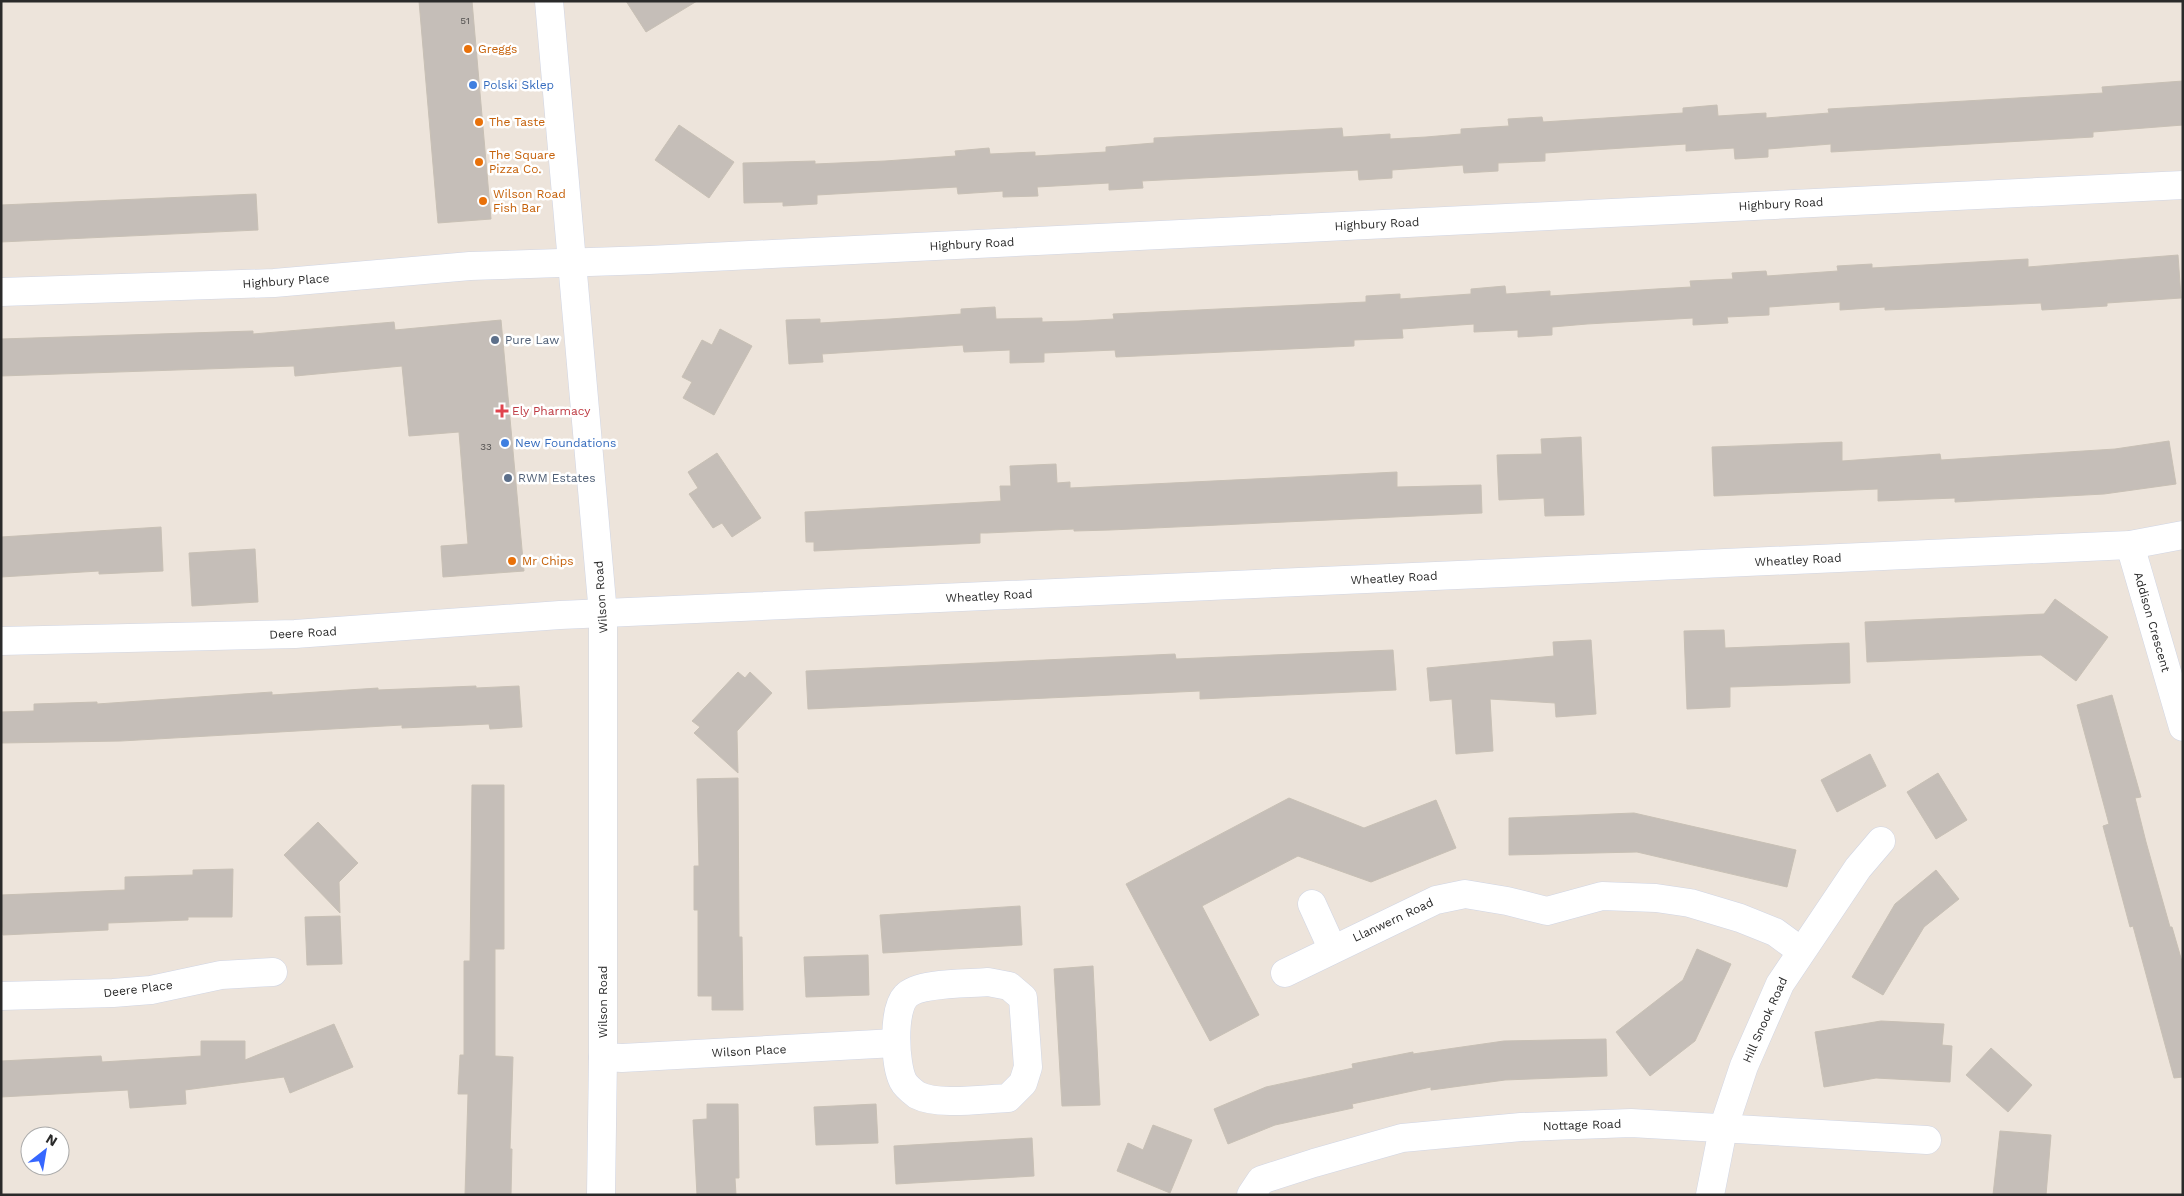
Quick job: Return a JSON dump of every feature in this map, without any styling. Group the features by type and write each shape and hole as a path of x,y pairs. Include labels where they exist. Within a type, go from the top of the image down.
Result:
{"street":[{"name":"Wilson Road","path":"549,1 571,263 604,614 601,1195"},
{"name":"Highbury Road","path":"571,263 2183,185"},
{"name":"Highbury Place","path":"1,292 274,283 470,266 571,263"},
{"name":"Wheatley Road","path":"604,614 2130,545 2183,535"},
{"name":"Addison Crescent","path":"2130,545 2183,727"},
{"name":"Deere Road","path":"1,640 295,634 560,615 604,614"},
{"name":"Hill Snook Road","path":"1710,1195 1723,1129 1744,1066 1776,994 1801,950 1858,868 1881,841"},
{"name":"Llanwern Road","path":"1285,974 1332,948 1436,900 1465,894 1507,901 1547,911 1602,896 1656,898 1690,903 1740,918 1775,932 1801,950"},
{"path":"1312,904 1332,948"},
{"name":"Deere Place","path":"1,996 141,991 221,975 273,972"},
{"path":"988,982 1010,986 1023,998 1028,1067 1023,1083 1008,1098 934,1100 916,1094 903,1081 895,1043 898,1015 905,996 920,988 988,982"},
{"name":"Wilson Place","path":"603,1057 622,1058 895,1043"},
{"name":"Nottage Road","path":"1251,1194 1261,1180 1402,1138 1521,1127 1630,1123 1927,1140"}],"building":[{"path":"419,1 472,1 491,219 438,223"},
{"path":"626,1 697,1 646,32"},
{"path":"2183,81 2183,125 2093,132 2093,137 1831,152 1831,144 1768,149 1768,157 1735,159 1734,148 1686,151 1686,144 1545,153 1545,161 1498,163 1498,171 1464,173 1463,165 1392,170 1392,178 1359,180 1358,170 1142,181 1143,188 1109,190 1109,183 1037,187 1038,196 1003,197 1003,191 958,194 957,187 817,195 817,204 783,206 783,202 744,203 743,163 815,161 815,164 885,161 956,156 955,151 989,148 990,154 1035,152 1035,156 1106,152 1106,147 1154,143 1154,138 1342,128 1343,137 1390,134 1390,139 1426,137 1461,134 1461,129 1509,126 1508,119 1542,117 1543,122 1683,113 1683,108 1717,105 1718,116 1766,113 1766,118 1829,113 1828,109 2103,93 2102,87"},
{"path":"679,125 734,162 709,198 655,160"},
{"path":"256,194 258,230 1,242 1,205"},
{"path":"2178,255 2181,298 2107,303 2107,306 2042,310 2041,303 1885,310 1885,307 1840,310 1840,302 1769,307 1769,315 1727,317 1728,323 1693,325 1693,318 1587,324 1552,327 1552,335 1518,337 1518,330 1474,332 1474,324 1402,329 1403,338 1354,340 1354,346 1116,357 1115,350 1044,353 1044,362 1010,363 1010,350 964,352 963,345 822,354 823,362 789,364 786,320 820,319 820,323 890,319 961,314 961,309 995,307 996,319 1042,318 1042,322 1079,321 1114,319 1113,314 1366,302 1366,296 1400,294 1400,299 1471,294 1471,289 1505,286 1506,294 1550,291 1550,296 1691,287 1690,281 1733,279 1732,273 1766,271 1767,276 1838,271 1837,266 1872,264 1872,268 2028,259 2028,267"},
{"path":"501,320 524,571 443,577 441,546 468,544 459,432 409,436 402,366 295,376 294,366 1,376 1,339 253,331 253,334 394,322 395,330"},
{"path":"720,329 752,346 714,415 683,398 692,382 682,377 702,340 712,345"},
{"path":"1581,437 1584,515 1545,516 1544,498 1499,500 1497,455 1542,454 1541,439"},
{"path":"2169,441 2176,484 2104,494 1955,502 1955,498 1878,501 1878,489 1714,496 1712,447 1842,442 1842,461 1940,454 1941,460 2115,449"},
{"path":"717,453 761,518 732,537 722,523 713,528 689,494 698,488 688,472"},
{"path":"1056,464 1057,483 1070,482 1070,488 1397,472 1397,487 1481,485 1482,513 1110,530 1074,531 1074,529 980,533 980,543 814,551 814,542 806,542 805,512 1001,501 1000,486 1011,486 1010,466"},
{"path":"161,527 163,571 99,574 99,571 1,577 1,537"},
{"path":"255,549 258,602 192,606 189,553"},
{"path":"2055,599 2108,637 2076,681 2041,655 1867,662 1865,622 2044,614"},
{"path":"1724,630 1725,648 1849,643 1850,683 1730,687 1730,707 1687,709 1684,631"},
{"path":"1591,640 1596,714 1556,717 1555,703 1490,699 1493,751 1456,754 1452,699 1430,701 1427,668 1554,656 1553,642"},
{"path":"1393,650 1396,690 1200,699 1200,691 808,709 806,671 1175,654 1176,659"},
{"path":"738,672 745,678 750,672 772,693 737,731 738,773 694,733 700,727 692,721"},
{"path":"476,686 476,688 519,686 522,727 490,729 489,724 402,728 402,725 121,741 1,743 1,712 34,711 34,704 97,702 97,704 272,692 272,695 378,688 378,690"},
{"path":"2112,695 2141,797 2135,798 2146,842 2170,927 2172,927 2183,965 2183,1077 2174,1078 2133,926 2130,927 2103,826 2109,824 2077,705"},
{"path":"1870,754 1886,786 1837,812 1821,780"},
{"path":"1938,773 1967,820 1936,839 1907,792"},
{"path":"738,778 739,937 742,937 743,1010 712,1010 712,996 698,996 698,910 694,910 694,866 699,866 697,779"},
{"path":"472,785 504,785 504,949 495,949 495,1056 513,1057 510,1149 512,1149 511,1195 465,1195 468,1094 458,1094 460,1055 464,1055 464,961 470,961"},
{"path":"1289,798 1364,828 1436,800 1456,848 1371,882 1298,856 1202,906 1259,1015 1210,1041 1126,884"},
{"path":"1634,813 1796,850 1787,887 1637,852 1509,855 1509,818"},
{"path":"318,822 358,863 339,882 340,913 284,855"},
{"path":"233,869 232,917 188,917 188,920 108,923 108,930 3,935 1,895 125,890 125,877 193,875 193,870"},
{"path":"1936,870 1959,899 1924,927 1883,995 1852,977 1895,904"},
{"path":"1020,906 1022,945 883,953 880,915"},
{"path":"340,916 342,964 307,965 305,917"},
{"path":"1697,949 1731,964 1695,1041 1650,1076 1616,1032 1683,980"},
{"path":"868,955 869,995 806,997 804,957"},
{"path":"1093,966 1100,1105 1062,1106 1054,969"},
{"path":"1881,1021 1944,1024 1942,1045 1952,1046 1950,1082 1876,1078 1824,1087 1815,1032"},
{"path":"334,1024 353,1067 290,1093 284,1077 185,1090 186,1104 130,1108 128,1090 1,1097 1,1061 101,1056 102,1062 201,1056 201,1041 245,1041 245,1060"},
{"path":"1606,1039 1607,1076 1505,1080 1431,1090 1431,1087 1352,1104 1353,1108 1275,1125 1228,1144 1214,1109 1266,1087 1353,1068 1352,1064 1413,1052 1413,1054 1504,1041"},
{"path":"1991,1048 2032,1085 2008,1112 1966,1075"},
{"path":"707,1104 738,1104 739,1178 735,1178 736,1195 697,1195 693,1120 707,1119"},
{"path":"876,1104 878,1143 816,1145 814,1107"},
{"path":"1153,1125 1192,1140 1170,1193 1117,1171 1128,1143 1143,1150"},
{"path":"2000,1131 2051,1135 2046,1195 1993,1195"},
{"path":"1032,1138 1034,1176 896,1184 894,1146"}],"place":[{"name":"Greggs","path":"468,49"},
{"name":"Polski Sklep","path":"473,85"},
{"name":"The Taste","path":"479,122"},
{"name":"The Square Pizza Co.","path":"479,162"},
{"name":"Wilson Road Fish Bar","path":"483,201"},
{"name":"Pure Law","path":"495,340"},
{"name":"Ely Pharmacy","path":"502,411"},
{"name":"New Foundations","path":"505,443"},
{"name":"RWM Estates","path":"508,478"},
{"name":"Mr Chips","path":"512,561"}]}
